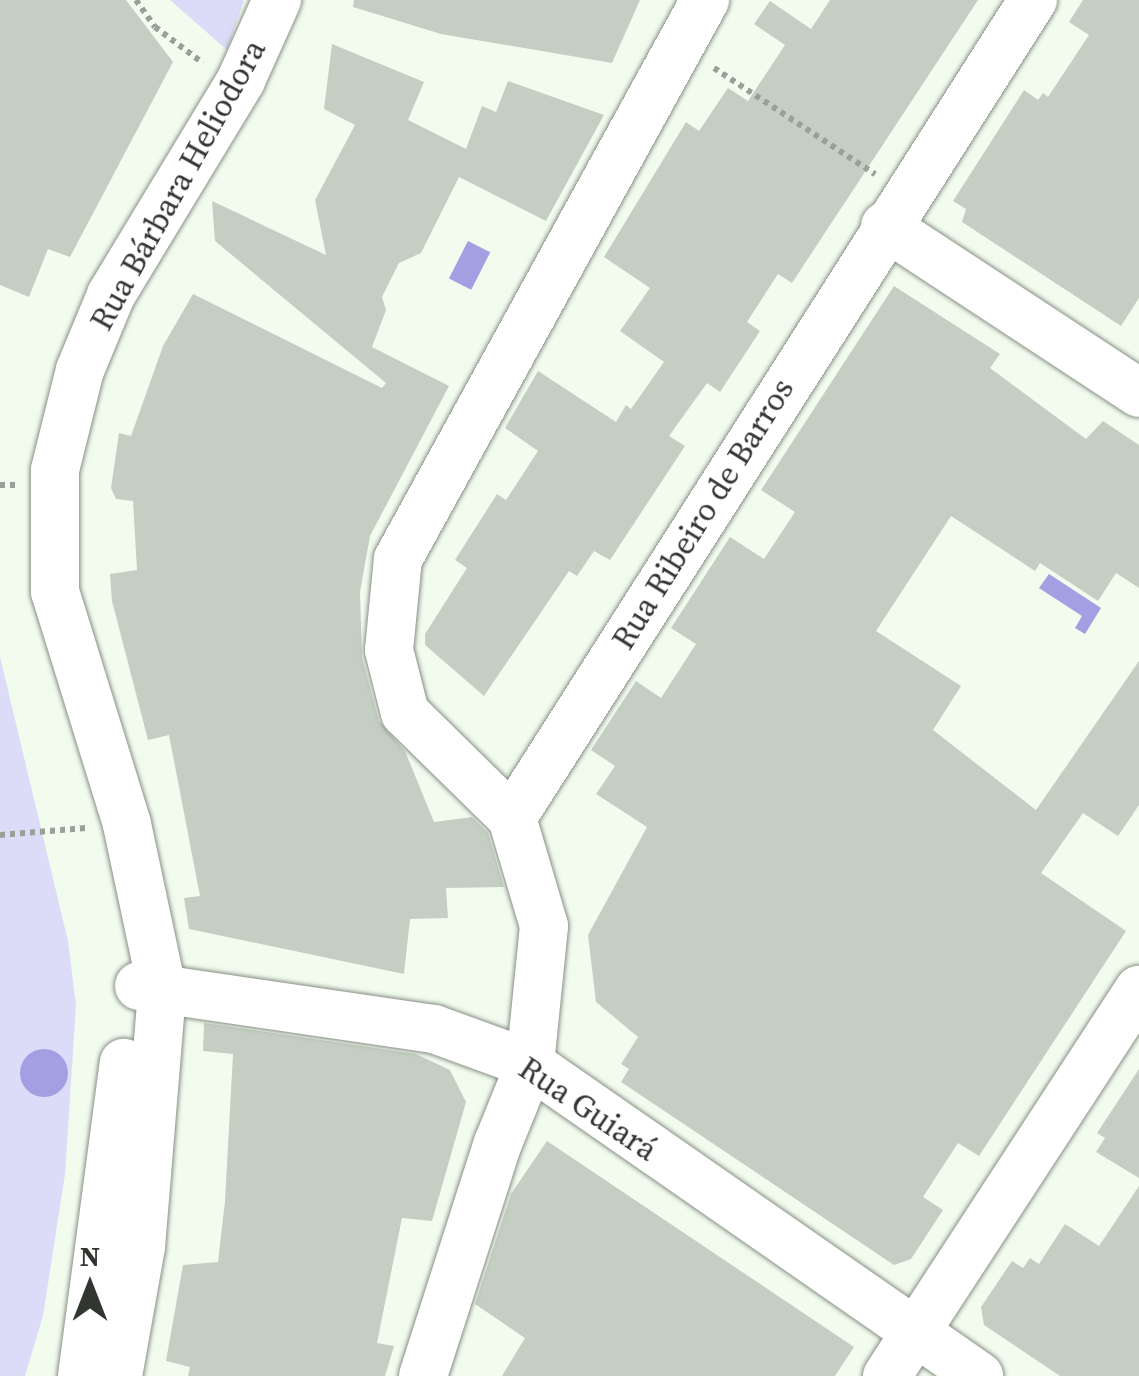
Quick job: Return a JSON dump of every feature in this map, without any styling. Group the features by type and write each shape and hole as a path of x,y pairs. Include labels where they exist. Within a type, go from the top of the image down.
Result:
{"street":[{"name":"Rua Bárbara Heliodora","path":"118,1376 141,1247 151,976 127,824 55,592 55,470 80,370 111,295 241,80 277,0"},
{"path":"423,1376 498,1142 530,1064 544,926 512,818 406,714 388,650 398,559 705,0"},
{"name":"Rua Ribeiro de Barros","path":"512,818 885,226 1033,0"},
{"path":"885,226 1139,393"},
{"name":"Rua Bárbara Heliodora","path":"82,1376 151,976"},
{"name":"Rua Guiará","path":"151,976 434,1030 530,1064 978,1376"},
{"path":"887,1376 1139,990"}],"path":[{"path":"136,0 182,50 241,80"},
{"path":"678,44 839,151"},
{"path":"0,835 127,824"}],"shaded area":[{"path":"170,0 244,0 227,50"},
{"path":"468,241 490,252 471,290 449,278"},
{"path":"1049,574 1101,608 1085,634 1075,628 1082,616 1039,588"},
{"path":"0,657 68,941 76,1005 65,1174 43,1316 25,1376 0,1376"},
{"path":"44,1049 61,1056 68,1073 61,1090 44,1097 27,1090 20,1073 27,1056"}],"building":[{"path":"0,0 126,0 173,62 70,257 48,249 29,297 0,285"},
{"path":"354,0 640,0 612,63 441,34 353,7"},
{"path":"830,0 978,0 792,283 778,274 747,322 760,331 720,392 707,383 669,436 685,446 610,560 594,551 577,576 569,571 484,696 425,645 425,634 467,568 455,560 497,494 506,500 538,451 505,428 538,371 616,422 626,405 631,409 664,362 620,331 650,288 604,257 686,122 699,131 728,88 748,101 785,45 754,24 770,1 811,29"},
{"path":"1083,0 1139,0 1139,298 1121,326 962,222 966,209 953,201 1024,90 1038,100 1043,93 1048,97 1089,35 1069,22"},
{"path":"332,44 424,82 408,120 466,149 482,106 496,112 508,81 604,115 546,221 459,177 421,253 399,263 382,297 386,310 372,347 449,386 370,536 360,592 362,657 379,721 405,751 434,822 472,817 488,833 504,887 446,888 448,918 410,919 404,974 189,929 184,898 200,896 169,735 148,740 112,601 110,574 137,570 133,501 116,499 111,488 119,433 131,436 163,346 193,294 382,388 386,383 215,241 212,201 326,255 315,200 355,125 324,109"},
{"path":"894,286 1000,354 990,368 1086,439 1103,421 1139,445 1139,588 1116,573 1098,601 1040,563 1035,571 951,516 876,631 961,686 933,730 1036,810 1139,661 1139,805 1118,836 1083,813 1041,873 1126,931 979,1156 958,1143 923,1197 943,1210 911,1259 894,1265 621,1082 629,1069 621,1064 638,1037 596,1002 588,935 647,827 596,794 615,766 591,750 636,681 661,698 696,644 671,628 730,537 764,559 795,512 761,490"},
{"path":"204,1023 416,1054 450,1070 466,1102 432,1221 402,1218 377,1343 394,1346 385,1376 188,1376 190,1367 166,1361 183,1265 218,1262 225,1201 233,1054 203,1051"},
{"path":"1139,1069 1139,1178 1096,1152 1105,1138 1097,1133"},
{"path":"547,1141 854,1347 835,1376 502,1376 525,1338 475,1304 511,1194"},
{"path":"1139,1186 1139,1376 1060,1376 984,1325 981,1307 1012,1261 1023,1268 1030,1258 1039,1264 1065,1224 1099,1246"}]}
